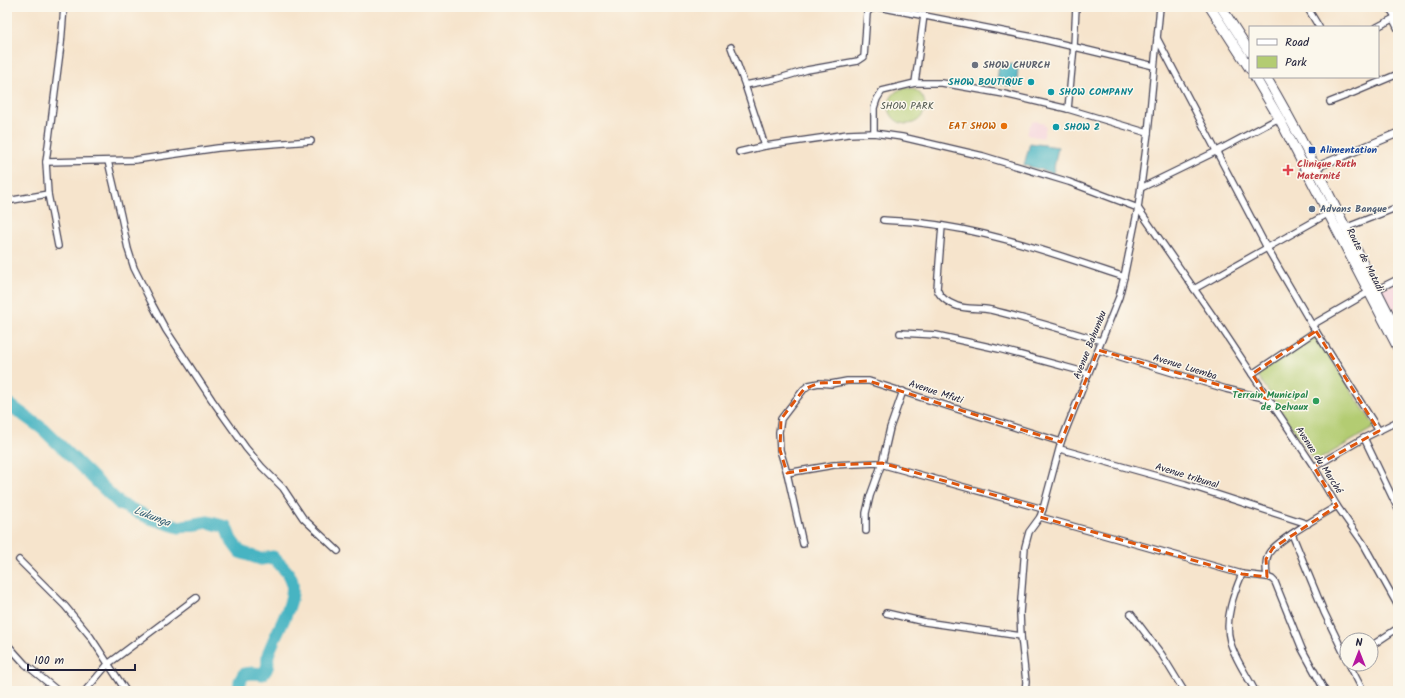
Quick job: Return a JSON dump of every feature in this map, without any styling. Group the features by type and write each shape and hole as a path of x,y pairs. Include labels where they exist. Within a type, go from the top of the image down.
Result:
{"main road":[{"path":"1210,7 1239,43 1249,51"},
{"path":"1221,7 1249,67"},
{"name":"Route de Matadi","path":"1256,78 1345,228 1372,291"},
{"name":"Route de Matadi","path":"1267,78 1284,108 1329,213 1396,334 1398,348"}],"street":[{"path":"58,246 48,194 46,162 61,44 64,7"},
{"path":"745,85 776,79 807,70 858,61 864,57 867,13 874,7 973,24 1074,46 1154,66"},
{"path":"1068,109 1076,7"},
{"name":"Avenue Bahumbu","path":"1025,691 1026,682 1020,613 1025,547 1030,532 1043,510 1061,442 1119,297 1124,277 1141,188 1148,133 1160,7"},
{"path":"1307,7 1318,26"},
{"path":"1389,7 1396,18 1398,29"},
{"path":"914,82 924,15"},
{"path":"1379,26 1396,18"},
{"path":"1157,37 1267,248 1312,325 1380,430"},
{"path":"731,47 765,146"},
{"path":"1330,102 1398,74"},
{"path":"874,133 874,108 882,91 914,82 973,88 1068,109 1148,133"},
{"path":"1141,188 1217,151 1279,118"},
{"path":"739,152 765,146 848,134 874,133 902,137 983,156 1069,182 1138,208"},
{"path":"1311,169 1398,133"},
{"path":"46,162 135,160 218,148 311,141"},
{"path":"108,161 128,249 134,268 152,306 166,330 212,400 246,448 283,488 303,518 338,551"},
{"path":"7,201 48,194"},
{"path":"1345,228 1398,207"},
{"name":"Avenue du Marché","path":"1138,208 1314,467 1337,506 1363,544 1398,606"},
{"path":"1194,289 1329,213"},
{"path":"883,220 942,226 1032,246 1124,277"},
{"path":"942,226 937,289 939,295 943,299 958,307 967,309 988,309 1101,341"},
{"path":"1312,325 1372,291 1398,279"},
{"path":"1252,374 1316,331"},
{"path":"900,333 943,336 999,349 1088,373"},
{"name":"Avenue Luemba","path":"1098,350 1226,389 1268,399"},
{"name":"Avenue Mfuti","path":"787,473 780,450 779,432 781,419 804,389 809,385 819,383 831,384 847,381 869,381 1061,442"},
{"path":"866,531 866,513 870,496 882,463 890,428 903,391"},
{"path":"1314,467 1364,438 1398,421"},
{"path":"1364,438 1398,509"},
{"name":"Avenue tribunal","path":"1060,449 1185,484 1308,524"},
{"path":"803,544 787,473 834,466 877,462 882,463 921,476 1043,510"},
{"path":"1267,577 1266,559 1273,548 1292,534 1337,506"},
{"path":"1040,517 1242,574 1272,579 1275,582 1302,649 1325,691"},
{"path":"1292,534 1324,612 1339,643"},
{"path":"19,560 65,606 90,636 126,691"},
{"path":"1242,574 1235,593 1228,627 1230,640 1235,654 1255,691"},
{"path":"86,691 108,664 196,598"},
{"path":"886,613 925,622 1021,636"},
{"path":"1131,614 1162,655 1184,691"},
{"path":"1379,641 1398,628"},
{"path":"7,644 25,664 58,691"},
{"path":"1353,672 1363,691"}],"highlighted area":[{"path":"1316,331 1379,431 1314,467 1337,506 1273,548 1266,559 1267,577 1242,574 1040,517 1043,509 882,463 834,465 787,473 780,450 781,419 804,389 819,383 869,381 1061,442 1098,350 1268,399 1252,374"}],"shaded area":[{"path":"1033,121 1044,123 1043,125 1046,126 1043,138 1027,135 1029,127"},
{"path":"1398,282 1398,315 1397,316 1382,289"}],"green space":[{"name":"SHOW PARK","path":"907,88 917,91 922,96 925,106 922,116 917,121 907,124 897,121 892,116 889,106 892,96 897,91"},
{"name":"Terrain Municipal de Delvaux","path":"1315,335 1375,427 1315,462 1257,374"}],"water":[{"path":"999,63 1018,65 1017,87 997,84"},
{"path":"1030,143 1058,147 1053,173 1024,165"}],"waterway":[{"name":"Lukunga","path":"7,403 43,429 120,504 150,518 179,527 208,522 226,527 231,540 240,552 261,559 273,557 287,572 292,582 291,599 285,617 269,652 266,670 263,674 244,674 240,681 239,691"}],"place":[{"name":"SHOW CHURCH","path":"975,65"},
{"name":"SHOW BOUTIQUE","path":"1031,82"},
{"name":"SHOW COMPANY","path":"1051,92"},
{"name":"EAT SHOW","path":"1004,126"},
{"name":"SHOW 2","path":"1056,127"},
{"name":"Alimentation","path":"1312,150"},
{"name":"Clinique Ruth Maternité","path":"1288,170"},
{"name":"Advans Banque","path":"1312,209"},
{"name":"Terrain Municipal de Delvaux","path":"1316,401"}]}
